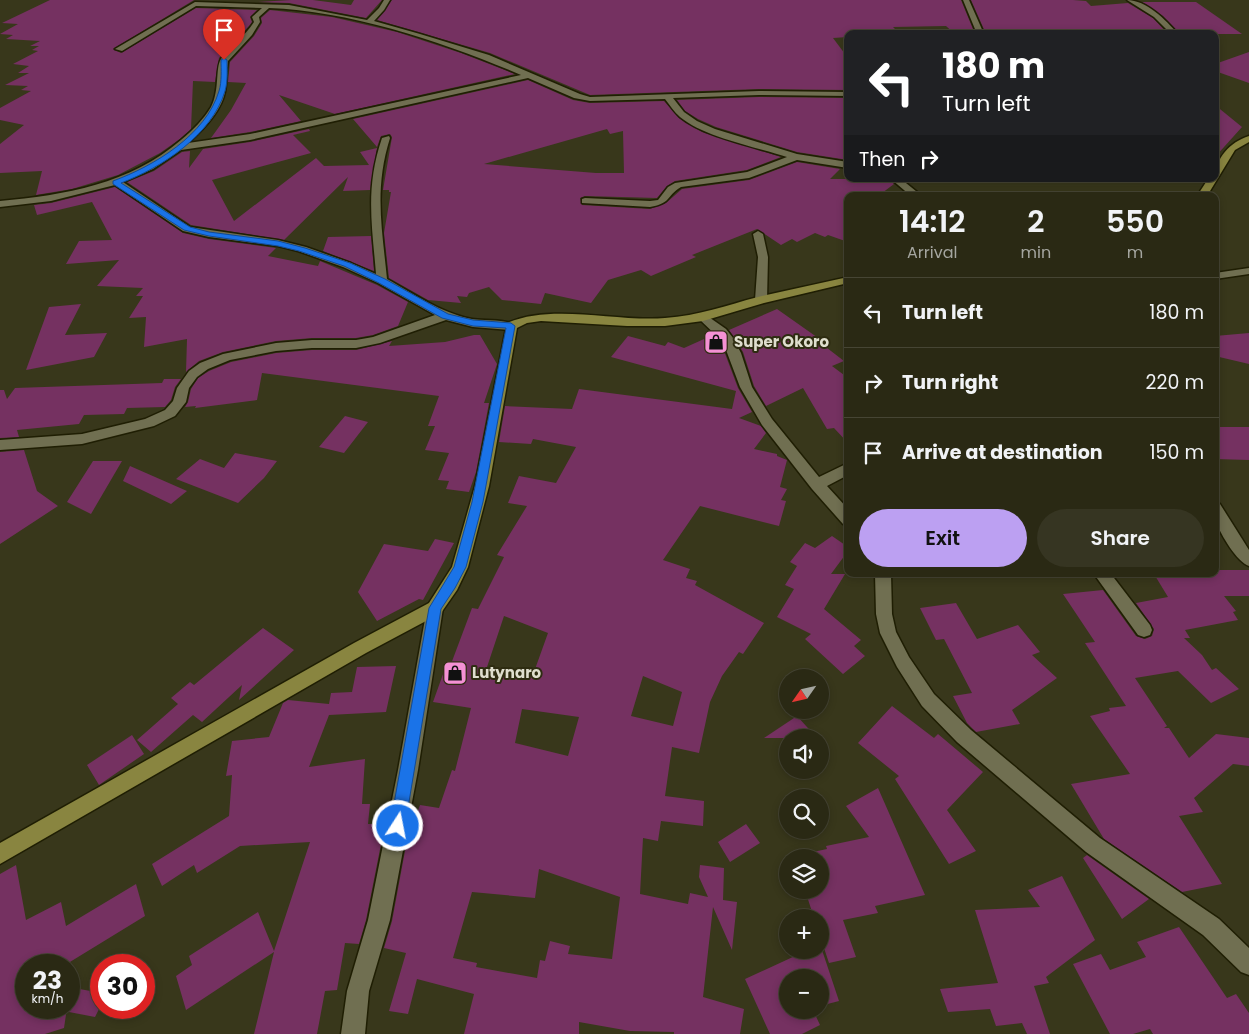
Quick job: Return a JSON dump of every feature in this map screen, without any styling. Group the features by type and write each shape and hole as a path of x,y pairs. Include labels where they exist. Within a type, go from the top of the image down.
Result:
{"main road":[{"path":"1219,169 1232,148 1249,139"},
{"path":"0,854 360,648 435,608 451,585 460,567 477,504 511,326 524,320 541,317 665,322 703,317 761,300 844,281"}],"street":[{"path":"369,22 382,9 387,0"},
{"path":"966,0 979,30"},
{"path":"1130,0 1156,16 1171,30"},
{"path":"120,49 195,4 273,4 369,22 486,56 577,96 590,99 759,93 844,94"},
{"path":"0,204 54,196 116,182 152,167 180,147 210,116 218,101 222,90 224,60 250,34 257,22 255,17 257,14 273,4"},
{"path":"180,147 250,137 530,75"},
{"path":"668,97 681,114 694,123 712,131 796,157 844,164"},
{"path":"382,281 374,187 380,154 386,138"},
{"path":"585,200 650,204 661,202 678,185 749,175 796,157"},
{"path":"116,182 187,229 209,234 278,243 302,249 347,265 382,281 445,316 473,323 511,326"},
{"path":"900,182 912,192"},
{"path":"758,234 763,257 761,300"},
{"path":"1219,275 1249,271"},
{"path":"0,445 82,439 149,423 170,413 179,402 183,388 193,374 204,366 226,357 276,347 312,344 356,344 376,340 445,316"},
{"path":"703,317 722,332 729,341 746,387 756,406 781,440 844,515"},
{"path":"817,484 844,470"},
{"path":"1219,515 1240,550 1249,560"},
{"path":"883,577 884,614 888,633 903,662 928,700 964,736 1093,845 1211,927 1249,964"},
{"path":"1104,577 1144,630"},
{"path":"352,1033 358,991 381,911 408,770 435,608"}],"building":[{"path":"50,0 194,0 113,49 121,53 196,8 257,10 250,17 252,22 249,26 219,58 215,82 193,81 191,129 180,139 160,153 118,175 72,189 36,195 42,171 0,173 0,144 24,125 0,120 0,108 31,91 21,90 28,86 5,85 29,73 18,73 29,66 13,64 38,51 32,50 39,46 30,46 40,41 6,39 13,35 0,34 18,24 2,23"},
{"path":"313,0 351,5 354,0 382,0 366,18 289,3 258,2"},
{"path":"392,0 961,0 973,30 950,30 946,26 893,27 896,30 844,30 844,37 833,38 844,53 844,90 759,89 590,95 490,53 377,20"},
{"path":"971,0 1073,0 1086,1 1091,6 1128,3 1153,18 1164,30 984,30"},
{"path":"1142,2 1196,2 1242,34 1219,34 1219,30 1176,30 1163,16"},
{"path":"270,10 332,17 397,32 461,53 515,74 335,114 279,95 301,121 211,138 231,110 246,83 228,82 230,62 254,36 262,23 261,18"},
{"path":"1249,52 1249,83 1219,72 1219,63"},
{"path":"528,80 573,100 590,103 664,101 679,118 702,132 781,157 747,170 675,181 667,186 657,198 585,196 580,198 582,205 650,209 666,203 682,189 749,180 797,162 840,169 830,179 844,179 844,182 892,182 894,184 883,192 844,192 844,241 815,233 797,242 792,239 781,245 757,229 692,255 696,257 651,276 641,270 608,280 591,303 545,293 541,304 502,300 489,287 469,293 467,297 457,296 461,303 428,300 389,278 384,233 391,192 383,190 392,137 390,134 381,136 377,147 353,119","holes":["607,129 610,134 623,131 624,173 596,173 484,164"]},
{"path":"759,97 844,98 844,159 797,152 716,127 685,111 677,100"},
{"path":"1219,108 1242,127 1219,153"},
{"path":"309,129 310,131 293,135 311,153 212,180 234,221 316,158 324,166 369,165 360,152 377,148 370,190 343,191 348,177 284,240 191,225 127,182 154,171 182,152 190,151 189,168 203,149 250,142"},
{"path":"115,187 183,233 209,239 276,248 268,256 318,266 320,261 377,285 408,302 398,326 373,335 356,338 312,338 276,341 223,352 199,361 186,372 187,339 144,347 146,317 129,318 143,296 136,296 143,288 97,286 119,260 66,264 79,241 112,240 92,202 37,215 34,205 51,203"},
{"path":"371,236 374,271 323,251 328,237"},
{"path":"81,304 65,335 107,333 94,357 26,370 49,307"},
{"path":"777,309 821,340 818,341 844,361 832,366 844,375 844,439 834,428 827,429 803,388 766,406 754,386 743,352 729,330"},
{"path":"1249,333 1249,364 1219,357 1219,336"},
{"path":"480,335 497,364 484,403 489,403 476,472 469,492 446,489 449,481 438,480 449,453 425,450 435,426 428,426 439,396 262,373 257,400 195,408 196,406 185,407 191,389 198,378 231,362 276,353 312,350 356,350 392,341 389,346 445,342"},
{"path":"713,335 721,343 738,388 752,412 739,418 761,426 766,433 754,449 777,454 777,456 787,460 780,487 787,489 781,500 786,501 779,526 700,506 663,560 690,569 686,578 697,581 695,585 764,623 743,654 739,652 722,676 710,702 699,753 672,747 665,796 704,801 703,826 661,821 658,841 643,838 640,894 688,904 690,893 708,897 699,877 700,865 724,868 723,900 737,902 732,950 713,907 703,997 744,1009 740,1034 674,1034 674,1032 630,1031 579,1022 579,1034 464,1034 474,994 417,979 408,1014 389,1011 406,953 384,948 392,921 410,824 413,824 420,805 439,808 452,770 455,771 471,708 433,702 447,663 451,664 472,608 478,609 504,557 497,555 527,506 508,503 519,476 556,483 576,447 533,439 531,444 499,442 505,406 572,409 579,389 732,409 736,391 611,357 628,336 665,346 668,342 684,348","holes":["504,616 548,633 534,672 487,667","643,676 682,692 673,726 631,716","522,709 579,717 568,756 515,743","539,869 620,897 612,959 568,954 570,946 550,941 545,961 540,960 537,978 476,967 477,963 453,958 472,892 535,898"]},
{"path":"164,379 181,379 175,387 171,400 165,407 127,408 124,414 84,415 79,424 17,430 19,437 0,438 0,390 4,390 7,399 15,388 162,383"},
{"path":"345,416 368,422 344,453 319,447"},
{"path":"1219,427 1249,427 1249,460 1219,459"},
{"path":"24,450 37,491 58,506 0,544 0,452"},
{"path":"235,453 277,461 264,478 238,503 176,479 200,459 224,468"},
{"path":"93,461 122,461 91,514 67,502"},
{"path":"130,466 187,491 171,504 123,481"},
{"path":"832,536 844,544 844,556 831,574 844,574 844,576 824,609 861,640 854,646 865,656 843,674 805,639 811,634 777,617 794,589 785,585 797,566 790,562 805,543 815,548"},
{"path":"435,539 454,543 423,600 419,599 377,621 358,592 384,544 428,551"},
{"path":"1219,570 1249,570 1249,596 1224,596 1236,611 1233,612 1238,620 1185,630 1190,638 1184,638 1202,655 1212,670 1216,668 1239,689 1211,703 1178,671 1135,678 1167,726 1164,728 1169,728 1189,758 1216,734 1249,738 1249,766 1233,764 1194,798 1203,812 1179,816 1222,884 1182,892 1104,839 1071,784 1130,774 1090,716 1110,711 1109,708 1126,706 1085,643 1095,642 1063,594 1103,590 1136,636 1145,639 1152,636 1154,629 1136,603 1168,597 1156,577 1219,577"},
{"path":"956,603 977,639 1018,625 1040,652 1032,655 1057,678 1012,710 1020,724 976,732 967,723 953,696 972,693 944,639 936,640 920,608"},
{"path":"263,628 294,650 239,700 242,685 202,722 193,715 151,752 137,740 178,704 171,698 190,682 194,685"},
{"path":"396,666 386,712 329,715 309,767 365,759 362,804 370,804 368,824 385,824 366,920 359,944 345,943 337,990 325,991 317,1034 254,1034 274,952 186,1010 176,976 192,965 189,956 258,912 274,951 310,842 240,846 197,873 194,865 162,886 152,864 229,816 232,775 226,776 232,741 269,737 283,703 288,700 329,704 331,693 352,692 357,667"},
{"path":"892,706 934,738 938,734 983,772 947,810 976,851 949,864 895,779 899,776 858,743"},
{"path":"792,719 800,719 809,729 779,729 779,738 764,738"},
{"path":"132,735 144,754 99,785 87,765"},
{"path":"878,788 925,895 875,906 878,913 843,920 856,957 829,963 829,909 811,909 808,899 829,899 829,849 826,846 869,837 846,806"},
{"path":"746,824 760,843 730,862 718,842"},
{"path":"1087,855 1149,899 1122,919 1083,858"},
{"path":"16,865 26,920 61,902 66,926 136,884 145,916 80,956 80,954 15,954 15,1019 65,1019 64,1028 45,1034 0,1034 0,874"},
{"path":"1062,876 1095,940 1046,977 1049,983 1034,986 1050,1034 1027,1034 1022,1023 996,1026 990,1009 948,1012 940,989 998,983 975,910 1040,907 1028,890"},
{"path":"1179,927 1227,998 1236,994 1249,1013 1249,1034 1153,1034 1150,1029 1133,1034 1110,1034 1073,964 1101,954 1110,970 1146,957 1137,942"},
{"path":"788,959 825,959 828,969 779,969 779,1019 817,1019 820,1025 802,1034 770,1034 745,979"},
{"path":"829,971 839,1001 829,1004"},
{"path":"80,989 90,991 90,1016 80,1014"}],"place":[{"name":"Super Okoro","path":"716,342"},
{"name":"Lutynaro","path":"455,673"}],"route":[{"path":"224,60 222,90 210,116 172,154 138,174 116,182 145,200 178,225 187,229 209,234 278,243 302,249 347,265 382,281 445,316 473,323 511,326 478,502 460,567 451,585 435,608 398,826"}]}
